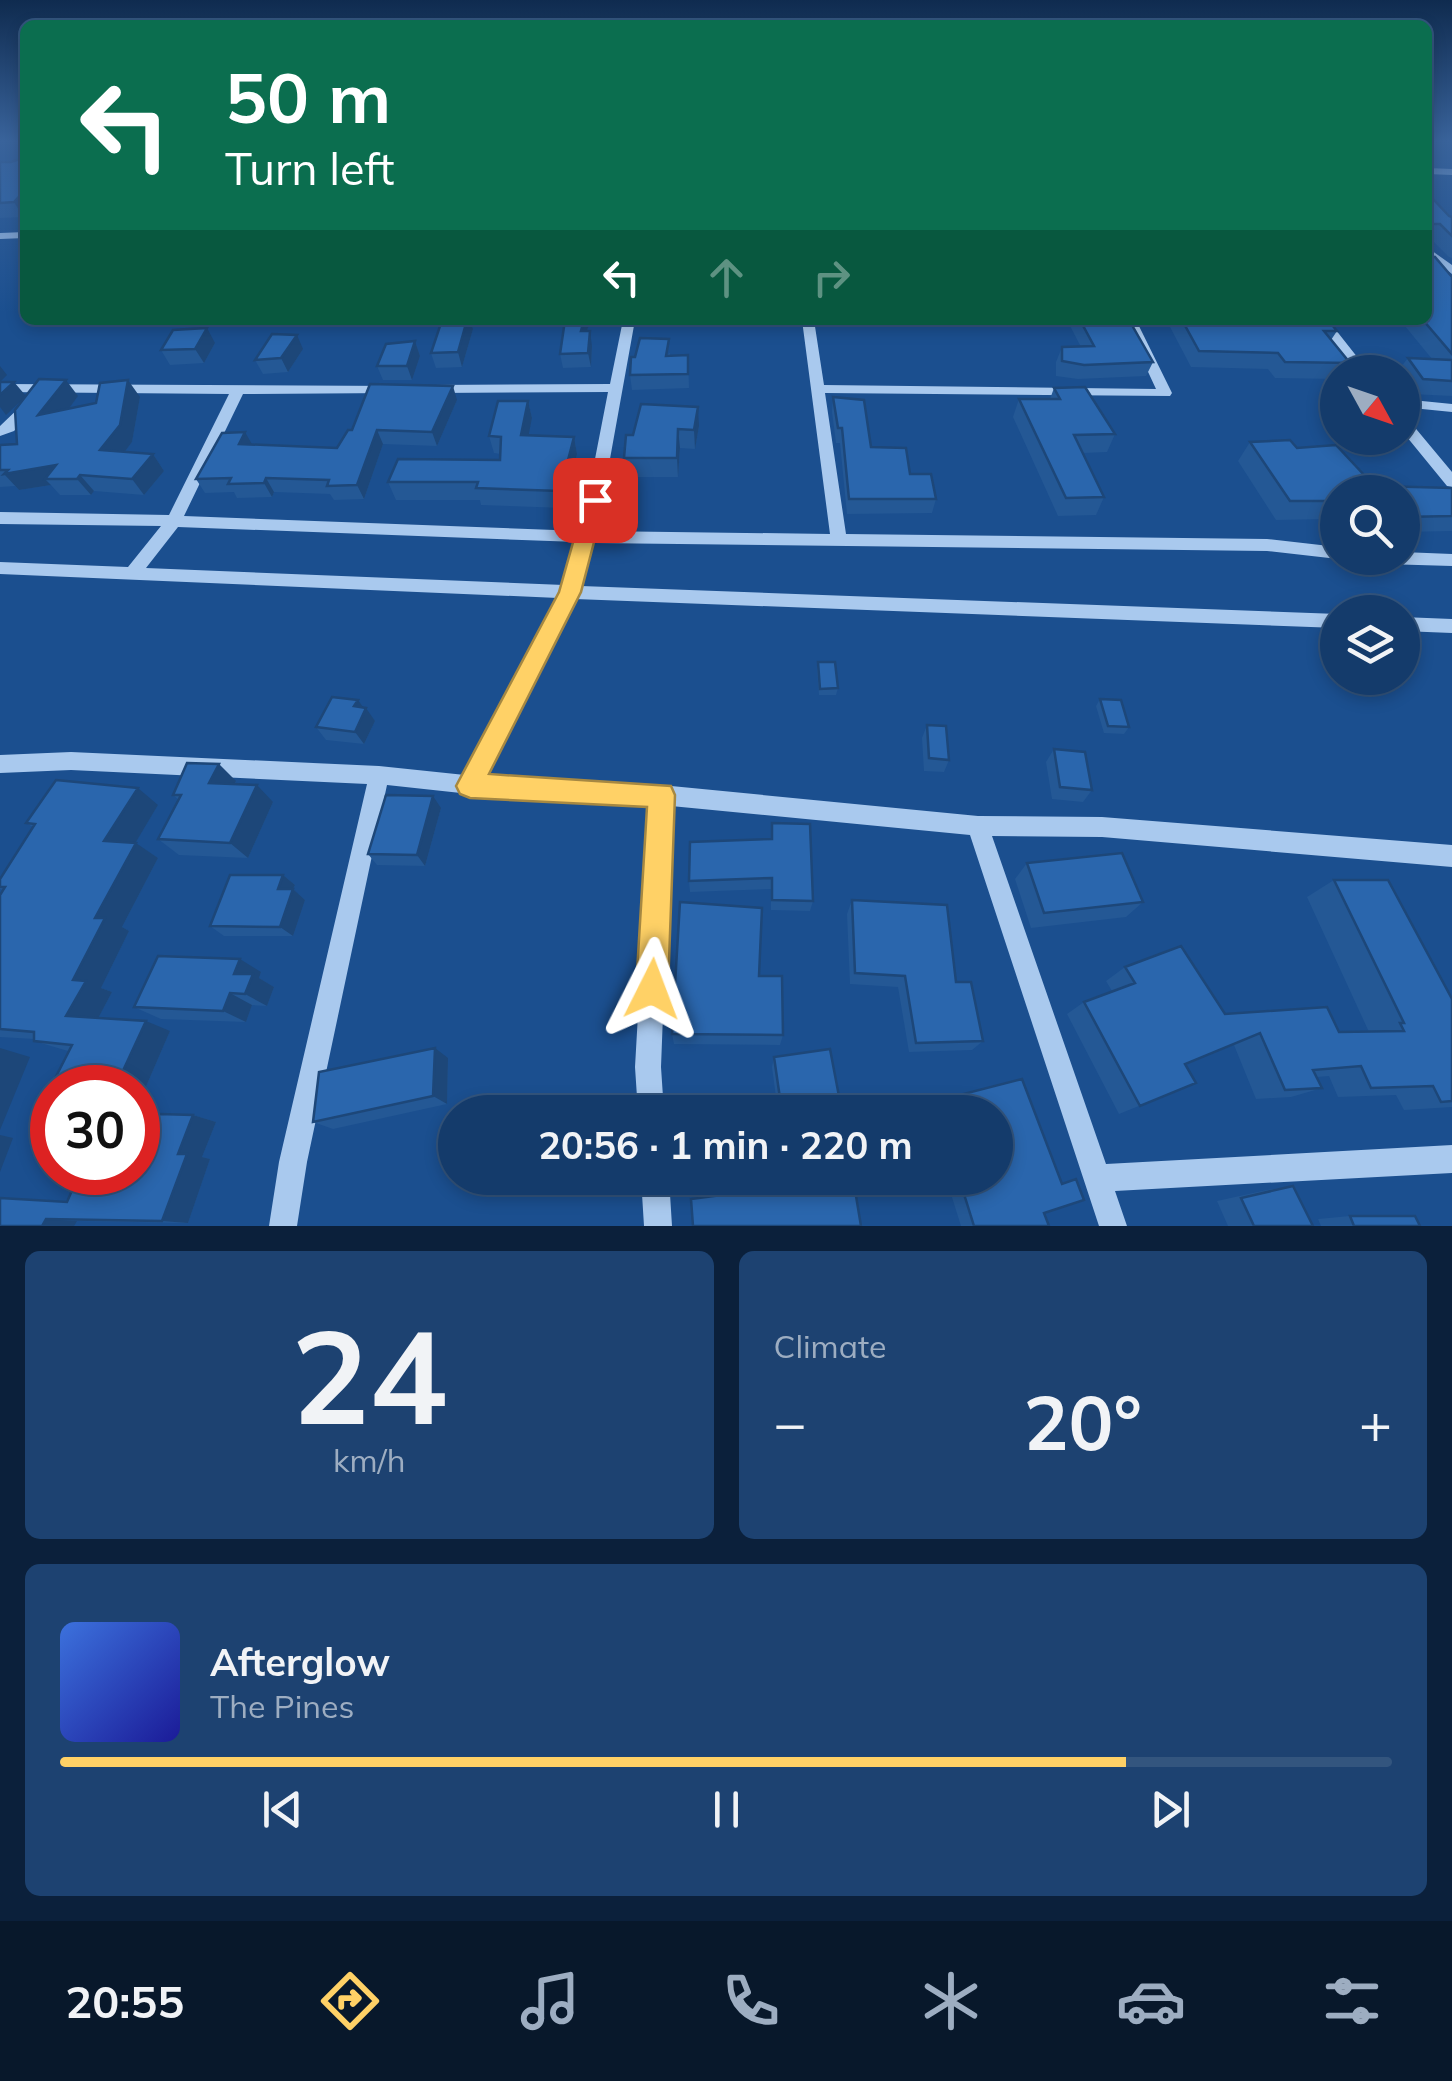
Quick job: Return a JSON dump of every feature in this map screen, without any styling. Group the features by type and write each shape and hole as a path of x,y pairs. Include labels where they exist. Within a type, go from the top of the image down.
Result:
{"street":[{"path":"1432,255 1452,271"},
{"path":"470,786 570,592 588,537 628,325"},
{"path":"809,325 839,539"},
{"path":"818,389 1165,393 1132,325"},
{"path":"1326,325 1350,355"},
{"path":"0,388 616,388"},
{"path":"0,432 9,428 46,388"},
{"path":"132,573 174,521 238,390"},
{"path":"1420,405 1452,408"},
{"path":"1420,443 1452,482"},
{"path":"0,518 588,537 1266,546 1320,551"},
{"path":"1420,559 1452,560"},
{"path":"0,568 1320,620"},
{"path":"1420,625 1452,626"},
{"path":"0,764 66,769 379,775 470,786 661,795 978,826 1102,827 1452,856"},
{"path":"283,1226 293,1162 379,775"},
{"path":"650,1095 661,795"},
{"path":"978,826 1113,1226"},
{"path":"1098,1178 1452,1159"},
{"path":"656,1195 658,1226"}],"building":[{"path":"0,198 17,198 14,202 0,203"},
{"path":"1432,199 1452,217 1452,236 1440,224 1432,224"},
{"path":"1432,257 1452,277 1452,354 1427,325 1432,325"},
{"path":"440,325 466,325 458,352 431,353"},
{"path":"564,325 583,325 581,331 590,331 588,353 560,354"},
{"path":"1083,325 1132,325 1153,362 1084,365 1062,361 1062,347 1094,346"},
{"path":"1185,325 1332,325 1337,331 1324,331 1344,355 1320,355 1320,363 1285,362 1278,353 1199,351"},
{"path":"207,328 195,349 161,350 173,330"},
{"path":"272,334 297,335 281,358 255,360"},
{"path":"640,338 669,339 666,356 688,355 688,374 630,375 631,357 635,357"},
{"path":"415,341 407,366 377,366 386,344"},
{"path":"1420,359 1452,360 1452,381 1423,379"},
{"path":"39,379 66,380 38,415 96,403 100,383 128,380 120,425 100,450 153,454 132,479 80,475 77,479 45,479 56,465 4,474 8,470 0,470 0,445 17,444 15,410"},
{"path":"0,382 14,382 0,395"},
{"path":"370,384 453,386 432,432 377,430 357,485 327,486 329,480 266,478 264,483 228,484 231,478 196,479 222,433 245,432 239,444 337,448 348,430 352,430"},
{"path":"1085,387 1115,434 1074,435 1104,497 1066,498 1019,399 1060,399 1054,388"},
{"path":"833,397 864,400 871,447 906,448 910,474 931,474 936,499 849,499 842,428 838,428"},
{"path":"498,401 528,401 521,435 574,437 560,491 476,488 478,482 388,482 398,459 500,460 501,437 489,436"},
{"path":"641,404 698,407 694,430 678,429 677,458 624,458 626,435 633,435"},
{"path":"1290,440 1297,448 1320,446 1320,455 1345,455 1364,475 1320,475 1320,501 1290,501 1250,442"},
{"path":"1420,487 1452,488 1452,516 1420,517"},
{"path":"818,662 835,662 838,688 820,689"},
{"path":"332,697 358,700 354,706 366,708 355,732 316,727"},
{"path":"1100,699 1121,700 1129,727 1108,726"},
{"path":"927,725 946,726 949,760 929,758"},
{"path":"1054,749 1085,752 1092,790 1060,787"},
{"path":"187,763 219,764 209,783 257,785 230,843 158,839 181,795 173,795"},
{"path":"56,780 138,788 104,841 136,843 95,918 105,918 73,980 86,981 66,1016 146,1021 126,1065 62,1065 72,1045 34,1041 34,1032 0,1029 0,895 5,887 0,887 0,879 35,824 26,823"},
{"path":"386,795 433,796 417,855 368,854"},
{"path":"772,823 810,824 813,901 772,900 772,878 689,881 690,842 772,839"},
{"path":"1122,853 1143,902 1044,913 1027,863"},
{"path":"230,875 283,875 278,889 293,889 280,927 210,926"},
{"path":"1334,880 1388,880 1452,999 1452,1101 1441,1102 1433,1086 1371,1088 1361,1066 1313,1070 1322,1088 1285,1090 1260,1033 1185,1064 1196,1083 1140,1106 1084,1002 1135,983 1125,967 1181,946 1225,1014 1327,1007 1339,1032 1404,1031 1400,1023 1404,1023"},
{"path":"852,900 947,905 956,982 971,982 983,1041 916,1043 905,976 855,973"},
{"path":"680,902 762,908 759,976 782,976 783,1035 672,1034"},
{"path":"158,956 240,959 234,974 253,974 245,994 230,993 223,1011 134,1007"},
{"path":"435,1048 433,1096 313,1122 319,1072"},
{"path":"830,1049 839,1095 780,1095 774,1057"},
{"path":"1022,1079 1062,1184 1076,1179 1084,1200 1044,1213 1049,1226 974,1226 964,1195 1013,1195 1013,1095 959,1095"},
{"path":"160,1114 193,1115 178,1154 187,1154 162,1221 46,1219 42,1226 0,1226 0,1198 67,1202 70,1195 160,1195"},
{"path":"1293,1186 1313,1226 1254,1226 1241,1198"},
{"path":"722,1195 856,1195 861,1226 693,1226 691,1199"},
{"path":"1350,1216 1415,1216 1420,1226 1354,1226"}],"route":[{"path":"595,500 570,592 470,786 661,795 652,989"}]}
